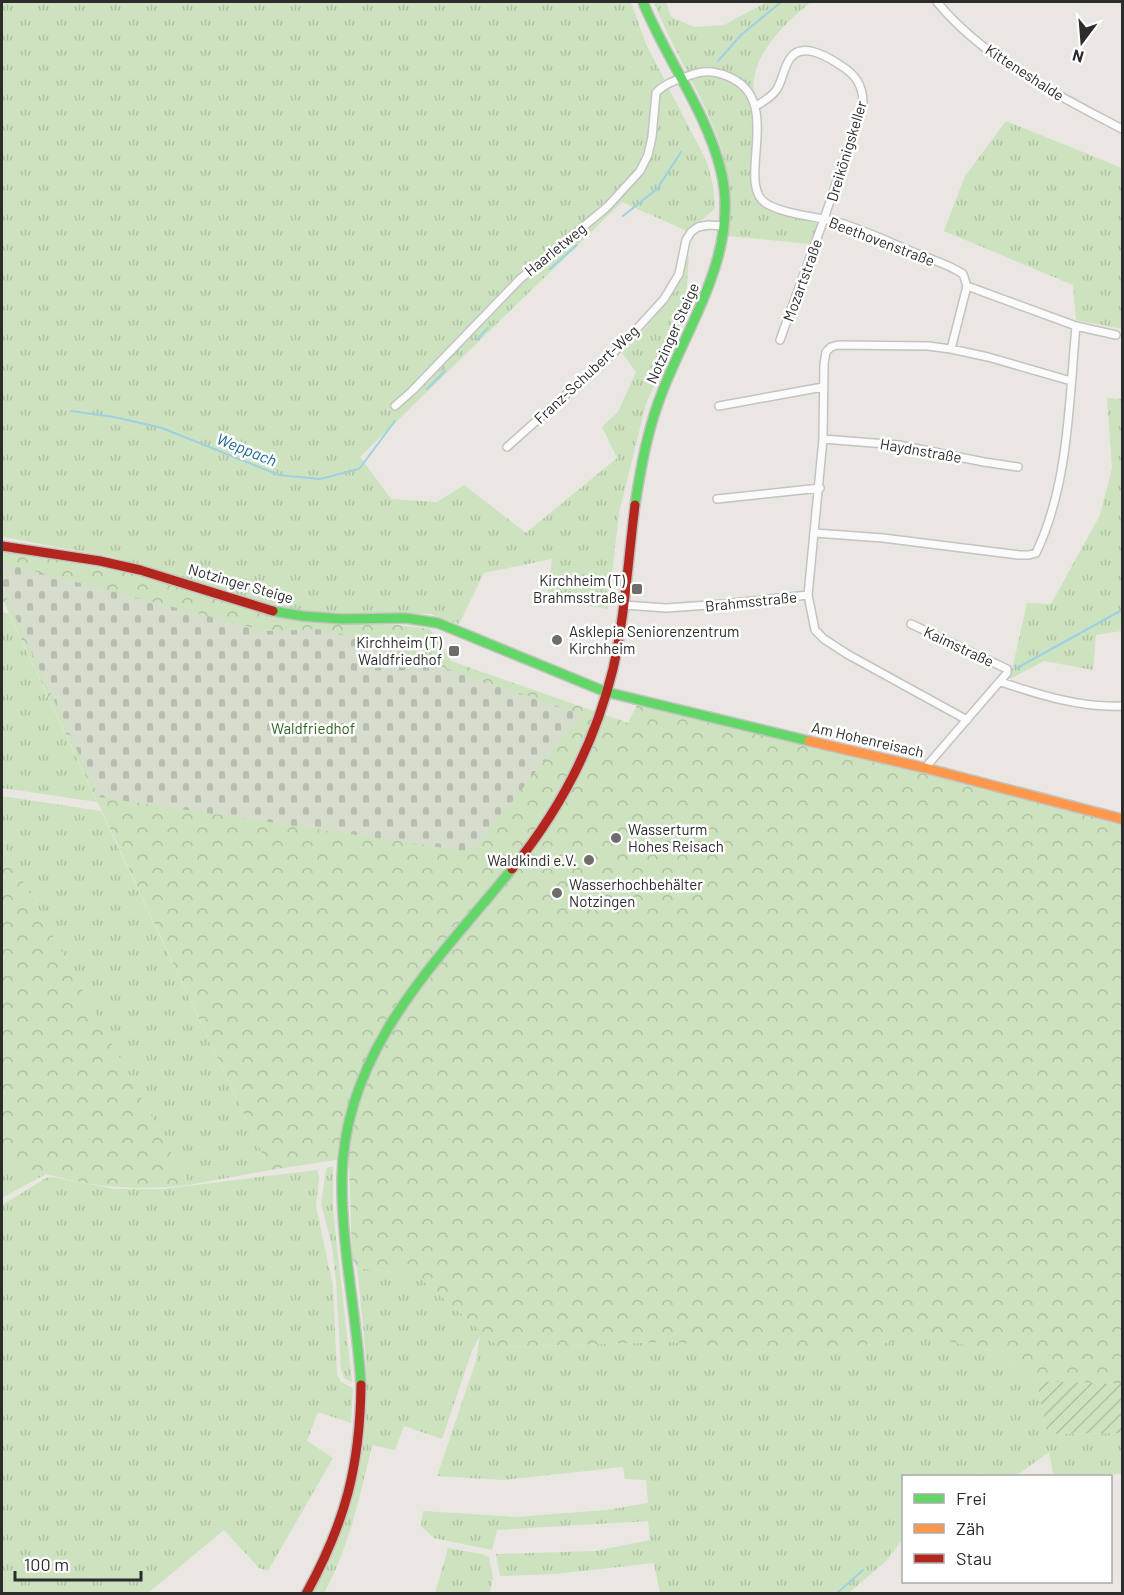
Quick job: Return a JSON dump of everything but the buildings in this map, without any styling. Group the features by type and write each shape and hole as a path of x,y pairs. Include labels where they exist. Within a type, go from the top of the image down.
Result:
{"main road":[{"name":"Notzinger Steige","path":"306,1593 332,1544 344,1512 356,1466 362,1419 362,1371 344,1243 341,1197 346,1131 355,1098 373,1051 408,994 528,849 551,816 579,763 606,692 616,652 638,487 652,422 668,377 715,273 722,245 725,198 720,167 707,129 651,25 643,2"},
{"name":"Notzinger Steige","path":"2,546 100,561 140,570 273,611 342,619 405,618 438,623 606,692"},
{"name":"Am Hohenreisach","path":"606,692 925,768 1122,819"}],"street":[{"name":"Kitteneshalde","path":"937,2 959,26 1017,70 1122,129"},
{"name":"Dreikönigskeller","path":"756,106 776,90 790,58 796,52 820,54 830,58 848,70 860,84 863,103 824,219"},
{"path":"680,80 694,73 717,72 732,78 741,85 756,106"},
{"name":"Haarletweg","path":"395,406 520,279 607,207 631,182 648,155 656,93 664,86 680,80"},
{"name":"Beethovenstraße","path":"756,106 758,132 755,170 758,195 769,205 866,232 957,270 963,274 967,286 1076,326 1116,335"},
{"name":"Mozartstraße","path":"780,340 824,219"},
{"name":"Franz-Schubert-Weg","path":"507,447 623,344 664,299 678,274 686,240 691,232 698,227 708,225 724,226"},
{"path":"951,349 967,286"},
{"path":"815,532 1019,555 1036,553 1047,525 1057,486 1063,451 1076,326"},
{"path":"808,595 824,439 823,387 826,352 831,347 873,344 951,349 988,357 1071,381"},
{"path":"719,406 823,387"},
{"name":"Haydnstraße","path":"824,439 899,445 1018,467"},
{"path":"717,499 820,488"},
{"name":"Brahmsstraße","path":"624,605 666,608 808,595 815,630 824,639 968,720"},
{"name":"Kaimstraße","path":"910,624 1007,669 1002,681"},
{"path":"925,768 1002,681 1055,698 1092,705 1122,706"}],"green space":[{"path":"2,2 631,2 646,44 707,162 713,185 715,208 689,232 622,202 360,457 391,499 437,502 464,485 526,533 617,458 602,427 618,412 636,372 622,353 662,307 678,282 689,254 686,297 688,308 646,404 619,513 608,609 547,598 552,559 484,573 459,624 430,614 291,612 112,557 2,537"},
{"path":"654,2 666,2 671,17 694,27 724,25 767,2 811,2 775,36 761,57 757,68 754,79 756,126 753,187 754,196 758,202 773,210 827,223 820,245 728,236 730,206 728,176 723,153 706,109"},
{"path":"1006,121 1122,168 1122,329 1076,320 1073,285 944,231 965,176"},
{"path":"1107,398 1122,399 1122,631 1096,635 1093,670 1044,661 1010,679 1027,603 1051,604 1100,515 1112,468"},
{"path":"2,551 123,571 294,620 398,625 430,629 451,661 628,723 637,705 1055,801 1122,823 1122,1384 1037,1381 997,1352 930,1337 792,1354 674,1342 499,1347 417,1275 357,1268 352,1257 349,1158 270,1170 2,598"},
{"name":"Waldfriedhof","path":"2,563 266,631 327,629 582,714 472,852 99,797 2,588"},
{"path":"2,612 9,614 97,802 2,788"},
{"path":"2,796 101,811 270,1170 189,1185 2,843"},
{"path":"2,843 189,1185 148,1188 106,1186 66,1179 2,1162"},
{"path":"2,1162 46,1174 2,1198"},
{"path":"333,1167 333,1210 352,1382 344,1378 341,1368 332,1246 321,1204 326,1169"},
{"path":"317,1170 319,1177 316,1206 333,1286 337,1374 341,1382 353,1388 351,1423 318,1412 307,1441 333,1458 268,1571 259,1568 224,1530 148,1593 2,1593 2,1205 46,1178 53,1177 115,1189 163,1189"},
{"path":"357,1268 417,1275 499,1347 674,1342 792,1354 930,1337 997,1352 1037,1381 1047,1434 1122,1433 1122,1474 1053,1474 1049,1452 1017,1475 902,1475 902,1540 886,1561 849,1593 660,1593 654,1563 556,1574 500,1576 496,1554 595,1551 650,1540 648,1521 497,1530 492,1550 434,1538 421,1526 423,1511 516,1517 606,1510 648,1503 646,1480 625,1479 623,1467 503,1480 437,1476 476,1361 480,1335 472,1351 442,1439 404,1426 395,1450 372,1445 353,1521 333,1576 324,1593 311,1594 342,1530 361,1462 367,1378"},
{"path":"1037,1381 1122,1384 1122,1433 1047,1434"},
{"path":"448,1548 489,1557 493,1577 490,1593 435,1593"}],"waterway":[{"name":"Weppach","path":"718,61 741,35 781,2"},
{"name":"Weppach","path":"623,216 657,189 681,152"},
{"name":"Weppach","path":"550,269 577,245"},
{"name":"Weppach","path":"477,339 488,328"},
{"name":"Weppach","path":"427,389 445,371"},
{"name":"Weppach","path":"71,411 114,417 162,428 279,475 320,479 359,469 395,421"},
{"path":"1017,668 1122,610"},
{"path":"836,1594 863,1570"}],"traffic: fast":[{"path":"635,505 653,418 709,284 718,256 724,228 725,200 721,171 706,127 643,2"},
{"path":"273,611 342,619 405,618 438,623 606,692 809,741"},
{"path":"361,1385 342,1203 342,1177 347,1131 359,1088 377,1048 400,1010 426,973 512,869"}],"traffic: slow":[{"path":"809,741 925,768 1122,819"}],"traffic: jam":[{"path":"512,869 546,823 574,775 596,723 613,669 621,629 635,505"},
{"path":"2,546 100,561 140,570 273,611"},
{"path":"306,1594 331,1543 348,1494 357,1442 361,1385"}],"place":[{"name":"Kirchheim (T) Brahmsstraße","path":"637,589"},
{"name":"Asklepia Seniorenzentrum Kirchheim","path":"557,640"},
{"name":"Kirchheim (T) Waldfriedhof","path":"454,651"},
{"name":"Wasserturm Hohes Reisach","path":"616,838"},
{"name":"Waldkindi e.V.","path":"589,860"},
{"name":"Wasserhochbehälter Notzingen","path":"557,893"}]}
